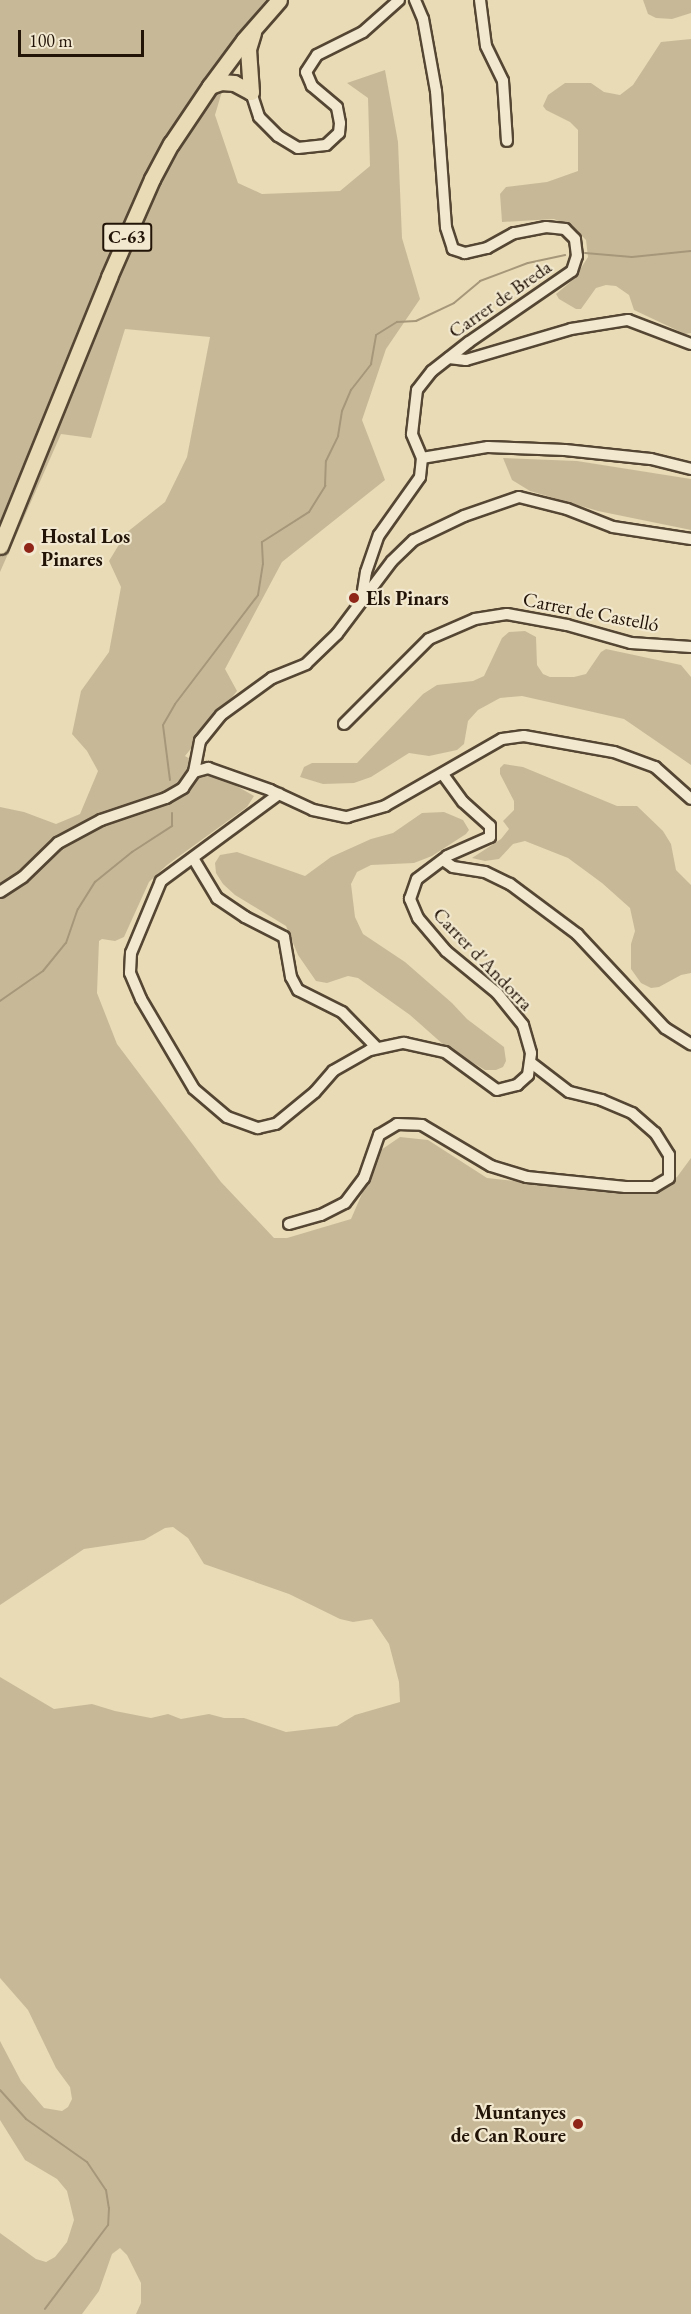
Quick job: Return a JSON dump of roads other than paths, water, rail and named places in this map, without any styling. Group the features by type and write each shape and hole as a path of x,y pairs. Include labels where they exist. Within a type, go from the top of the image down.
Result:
{"main road":[{"name":"C-63","path":"0,546 139,207 171,144 210,86 279,0"},
{"path":"251,92 248,49 253,30"},
{"path":"210,86 221,82 234,83 251,92"}],"street":[{"path":"251,92 259,117 278,136 298,148 326,145 339,133 337,107 312,86 306,72 317,55 363,32 399,0"},
{"name":"Carrer de Breda","path":"415,0 423,19 436,91 446,227 453,249 465,253 487,248 514,233 546,227 565,229 575,239 577,256 572,271 432,371 417,390 412,434 422,458"},
{"path":"480,0 486,46 503,81 507,141"},
{"path":"449,358 466,360 571,329 628,320 691,344"},
{"path":"362,600 366,572 379,535 420,477 422,458 488,447 554,450 651,459 691,469"},
{"path":"0,892 23,877 58,843 101,820 166,798 183,788 194,772 200,741 221,715 272,678 306,664 337,634 392,561 414,540 464,516 519,497 567,509 613,527 691,539"},
{"name":"Carrer de Castelló","path":"344,724 429,639 475,619 507,614 567,625 631,643 691,647"},
{"path":"194,772 208,768 279,794 313,810 347,817 385,806 502,739 524,736 624,756 655,767 691,799"},
{"name":"Carrer d'Andorra","path":"443,774 463,802 490,826 490,837 443,860 417,879 410,899 418,918 446,951 497,993 523,1025 531,1053 530,1062"},
{"path":"279,794 161,881 131,953 130,973 161,1035 194,1089 227,1117 258,1128 276,1124 315,1092 333,1071 377,1048 404,1043 445,1052 497,1090 517,1085 528,1075 530,1062 569,1092 602,1100 632,1113 655,1133 669,1155 669,1178 654,1187 625,1187 527,1177 491,1166 422,1125 397,1124 379,1135 363,1178 345,1203 321,1215 289,1224"},
{"path":"193,858 217,898 245,917 284,937 291,977 298,990 342,1012 377,1048"},
{"path":"443,860 453,867 485,872 510,884 577,934 665,1028 691,1044"}],"waterway":[{"path":"585,253 632,257 691,251"},
{"path":"170,780 163,725 175,704 258,595 263,564 262,542 309,512 325,486 326,461 338,436 342,411 351,390 371,364 376,335 397,322 416,321 454,303 480,281 528,263 565,255"},
{"path":"0,1001 43,971 66,943 78,909 95,882 132,852 172,826 172,813"},
{"path":"0,2090 26,2119 87,2162 106,2190 109,2208 108,2225 45,2309"}],"place":[{"name":"Hostal Los Pinares","path":"29,548"},
{"name":"Els Pinars","path":"354,598"},
{"name":"Muntanyes de Can Roure","path":"578,2124"}]}
